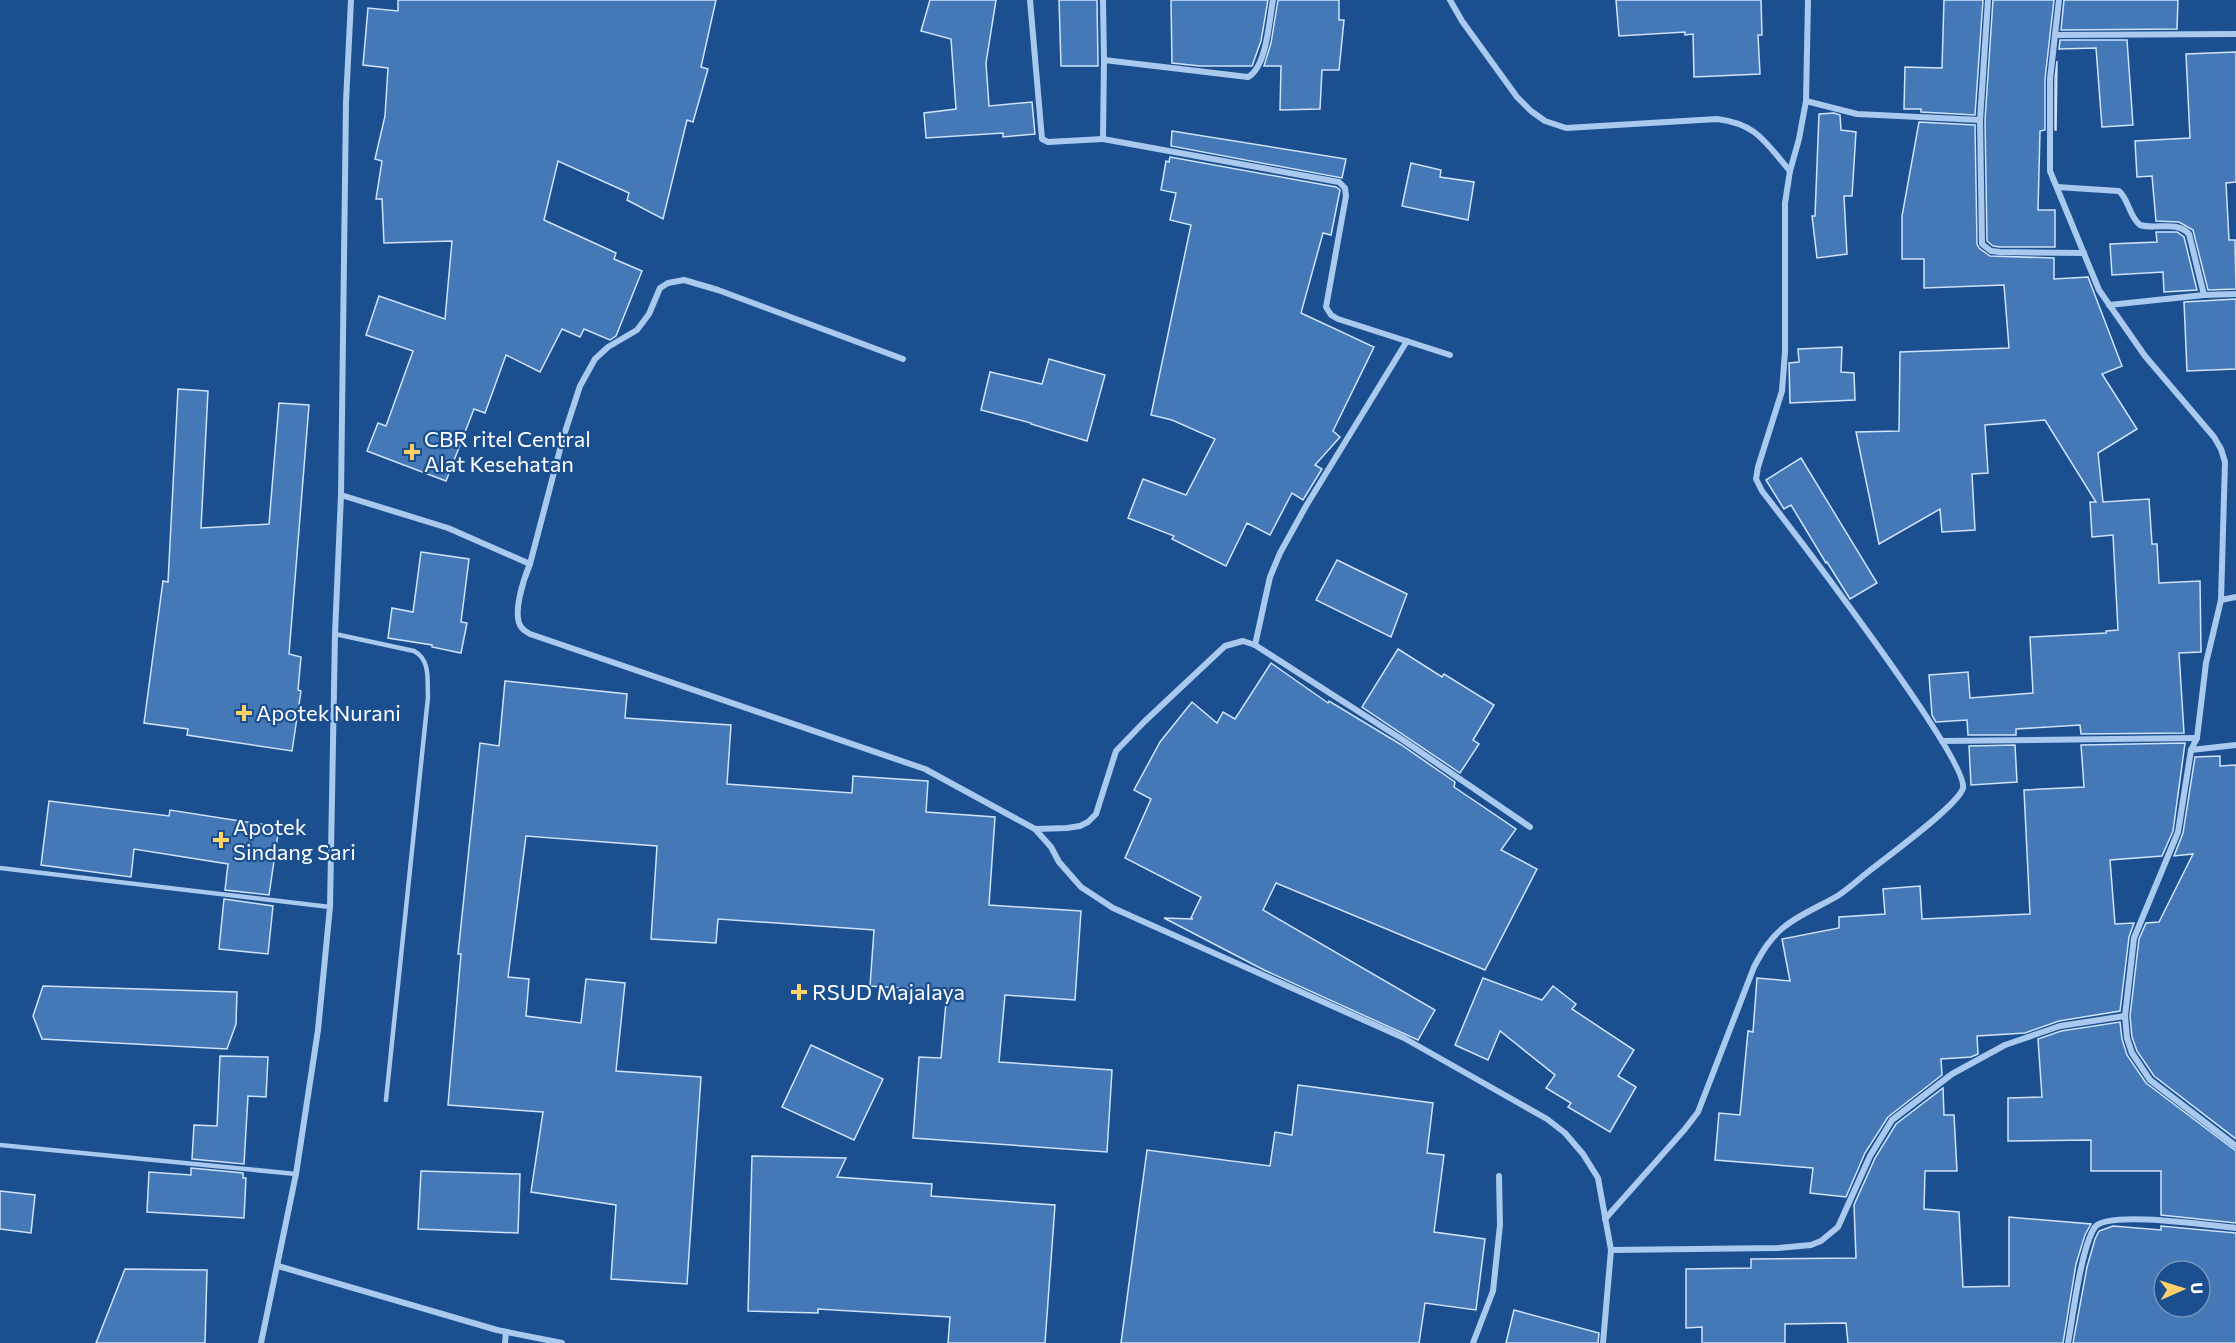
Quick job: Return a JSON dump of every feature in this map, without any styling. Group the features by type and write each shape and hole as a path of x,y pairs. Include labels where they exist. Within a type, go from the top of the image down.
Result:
{"street":[{"path":"261,1343 296,1174 318,1030 330,907 335,634 341,495 346,102 351,0"},
{"path":"1030,0 1041,139 1048,142 1103,139 1341,184 1346,196 1326,307 1331,315 1450,355"},
{"path":"1103,0 1103,139"},
{"path":"1104,60 1248,76 1253,74 1263,54 1273,0"},
{"path":"1450,0 1462,21 1517,97 1545,121 1566,128 1717,119 1731,121 1753,130 1790,171"},
{"path":"1605,1219 1698,1112 1754,967 1765,946 1784,927 1848,887 1936,819 1963,788 1962,775 1942,741 1859,618 1762,491 1756,479 1782,391 1785,352 1785,203 1806,101 1808,0"},
{"path":"1988,0 1980,120 1980,234 1982,244 1991,251 2000,252 2084,253"},
{"path":"2059,0 2050,79 2050,171 2099,290 2145,356 2204,424 2221,449 2226,472 2221,600 2206,663 2197,738 2191,750 2178,832 2134,938 2125,1016 2127,1038 2132,1053 2150,1080 2236,1146"},
{"path":"2055,36 2236,34"},
{"path":"1806,101 1857,114 1980,120"},
{"path":"2057,187 2118,191 2124,196 2133,217 2140,225 2178,226 2186,230 2189,234 2204,295"},
{"path":"903,359 718,290 684,280 668,283 660,288 650,314 637,330 608,347 596,358 580,386 530,564 523,581 518,619 521,627 530,634 925,769 1035,829 1081,887 1113,908 1404,1038 1547,1119 1571,1140 1598,1178 1611,1250 1603,1343"},
{"path":"2109,305 2236,294"},
{"path":"1256,645 1270,577 1280,553 1312,496 1407,341"},
{"path":"341,495 448,528 530,564"},
{"path":"2221,600 2236,597"},
{"path":"1035,829 1067,828 1088,822 1096,814 1113,758 1123,744 1176,691 1226,646 1243,641 1256,645 1403,740 1530,827"},
{"path":"1942,741 2197,738"},
{"path":"2191,750 2236,745"},
{"path":"1611,1250 1778,1248 1821,1242 1838,1227 1870,1156 1892,1120 1952,1074 2005,1045 2060,1026 2125,1016"},
{"path":"1473,1343 1493,1291 1500,1225 1499,1176"},
{"path":"2068,1343 2086,1248 2099,1223 2119,1218 2236,1228"},
{"path":"278,1266 506,1332 562,1343"},
{"path":"505,1343 506,1332"}],"lane":[{"path":"335,634 414,651 422,656 427,667 428,697 386,1100"},
{"path":"0,868 330,907"},
{"path":"0,1145 296,1174"}],"building":[{"path":"398,0 716,0 701,67 708,69 693,122 687,120 663,219 627,200 629,193 558,161 544,220 616,253 614,259 642,271 616,336 610,340 584,329 580,337 562,329 540,372 506,355 485,413 474,409 446,481 367,451 378,423 386,426 413,351 366,335 379,296 445,319 452,241 384,243 382,199 376,199 382,161 375,159 385,116 388,68 363,65 368,8 398,11"},
{"path":"930,0 996,0 986,63 989,106 1032,102 1035,134 1003,137 1003,133 926,138 924,113 956,109 951,39 921,31"},
{"path":"1059,0 1097,0 1098,66 1061,66"},
{"path":"1171,0 1268,0 1261,41 1252,66 1200,66 1172,63"},
{"path":"1278,0 1339,0 1339,20 1344,20 1339,70 1322,70 1320,109 1280,110 1281,66 1264,66 1271,43"},
{"path":"1616,0 1761,0 1762,35 1758,35 1760,74 1694,77 1693,34 1685,35 1685,32 1619,36"},
{"path":"1944,0 1983,0 1975,115 1904,109 1905,67 1942,68"},
{"path":"1993,0 2054,0 2045,79 2045,130 2040,131 2038,210 2055,210 2055,247 2000,247 1993,246 1987,241 1985,120"},
{"path":"2064,0 2178,0 2177,29 2061,30"},
{"path":"2060,40 2127,40 2133,125 2102,127 2096,48 2059,49"},
{"path":"2236,52 2236,182 2226,183 2229,240 2235,240 2236,289 2208,290 2193,230 2179,222 2156,221 2152,176 2137,177 2135,141 2190,138 2186,54"},
{"path":"2057,61 2056,130 2055,130 2055,79"},
{"path":"1819,114 1840,115 1841,130 1856,132 1852,196 1844,196 1847,254 1817,258 1812,216 1815,216"},
{"path":"1919,122 1975,125 1977,244 1979,248 1990,256 2054,258 2054,279 2088,277 2122,366 2102,374 2137,429 2098,453 2103,502 2149,499 2152,544 2157,544 2159,583 2200,581 2201,652 2179,653 2184,733 2081,734 2080,725 2016,729 2016,735 1968,735 1967,720 1936,722 1932,715 1929,675 1968,672 1970,698 2033,693 2030,637 2106,633 2106,631 2118,630 2113,535 2092,537 2090,502 2096,502 2045,420 1985,425 1988,473 1972,474 1975,530 1942,532 1940,509 1879,544 1856,432 1899,431 1900,352 2009,348 2004,285 1924,288 1924,259 1902,259 1902,216"},
{"path":"1172,131 1346,159 1342,178 1171,146"},
{"path":"1170,157 1336,187 1340,190 1331,235 1323,233 1301,313 1374,347 1333,431 1340,437 1315,465 1322,469 1303,500 1292,493 1270,535 1247,523 1226,566 1172,539 1174,536 1128,518 1143,479 1186,495 1215,439 1172,420 1151,415 1191,225 1170,220 1176,193 1161,190 1166,161 1169,162"},
{"path":"1411,163 1441,170 1440,177 1474,182 1468,220 1402,206"},
{"path":"2156,232 2177,232 2184,237 2197,290 2164,292 2163,272 2112,275 2110,244 2157,242"},
{"path":"2236,299 2236,369 2187,371 2184,302"},
{"path":"1842,347 1841,372 1854,373 1855,400 1790,403 1789,363 1799,362 1798,349"},
{"path":"1049,359 1105,375 1087,441 981,410 990,372 1042,384"},
{"path":"178,389 208,391 201,528 269,524 279,403 309,405 289,654 301,657 298,690 301,691 292,751 187,735 188,729 144,723 163,581 168,582"},
{"path":"1801,458 1877,583 1850,599 1791,505 1784,509 1766,480"},
{"path":"421,552 469,559 461,622 467,623 461,653 432,647 432,645 388,638 392,608 413,612"},
{"path":"1337,560 1407,594 1391,637 1316,600"},
{"path":"1398,649 1442,677 1444,674 1494,705 1473,740 1479,744 1460,773 1362,707"},
{"path":"1271,663 1328,703 1329,701 1400,744 1455,782 1454,787 1516,829 1501,850 1537,869 1485,970 1276,883 1263,910 1435,1010 1418,1040 1264,970 1164,918 1193,919 1191,918 1201,897 1125,858 1151,799 1134,790 1160,742 1192,702 1217,723 1223,712 1235,719"},
{"path":"505,681 627,694 625,718 731,725 727,784 852,793 853,776 928,781 926,812 995,817 989,905 1081,911 1075,1000 1005,995 999,1062 1112,1070 1107,1152 913,1138 919,1057 941,1058 947,991 870,986 874,930 718,919 716,943 651,939 657,846 526,836 508,977 529,979 526,1016 581,1023 586,979 625,983 616,1071 701,1077 687,1284 611,1279 616,1205 531,1192 543,1112 448,1105 461,954 458,954 480,743 499,746"},
{"path":"2185,743 2173,831 2162,856 2110,860 2115,924 2134,923 2129,937 2120,1011 2059,1021 2025,1033 1977,1036 1978,1054 1971,1057 1941,1059 1942,1075 1888,1117 1865,1153 1846,1197 1810,1193 1813,1168 1715,1160 1719,1113 1740,1115 1748,1031 1753,1032 1757,978 1790,981 1782,939 1839,928 1839,917 1885,914 1883,889 1920,886 1922,919 2030,914 2024,790 2084,787 2081,745"},
{"path":"2015,745 2017,782 1971,785 1969,746"},
{"path":"2220,756 2220,766 2236,765 2236,1139 2154,1076 2137,1051 2132,1037 2130,1016 2139,939 2146,923 2159,922 2193,854 2174,856 2183,833 2195,757"},
{"path":"49,801 169,816 170,810 279,827 269,895 225,890 228,864 134,849 131,877 41,865"},
{"path":"224,899 273,906 268,954 219,949"},
{"path":"1483,978 1542,1000 1553,986 1576,1004 1572,1009 1634,1050 1618,1076 1636,1087 1610,1132 1568,1107 1571,1103 1546,1088 1555,1075 1500,1031 1488,1060 1455,1045"},
{"path":"43,986 237,992 236,1024 227,1049 42,1039 33,1016"},
{"path":"2120,1022 2127,1055 2146,1083 2236,1151 2236,1223 2161,1215 2161,1171 2091,1171 2091,1140 2008,1141 2008,1098 2042,1097 2038,1039 2061,1031"},
{"path":"811,1045 883,1079 854,1140 782,1107"},
{"path":"220,1056 268,1057 266,1097 248,1096 244,1164 192,1159 194,1125 217,1126"},
{"path":"1298,1085 1433,1103 1427,1153 1444,1155 1434,1232 1485,1239 1476,1310 1425,1303 1419,1343 1121,1343 1147,1150 1270,1166 1275,1132 1292,1135"},
{"path":"1943,1088 1944,1115 1954,1115 1957,1171 1925,1171 1924,1209 1959,1212 1963,1287 2009,1286 2009,1217 2091,1224 2076,1264 2063,1343 1848,1343 1846,1323 1785,1324 1785,1343 1702,1343 1702,1327 1686,1328 1686,1269 1751,1268 1751,1259 1856,1258 1854,1205 1875,1158 1896,1124"},
{"path":"752,1156 846,1158 837,1177 932,1184 931,1196 1055,1205 1045,1343 948,1343 950,1317 818,1309 818,1313 748,1311"},
{"path":"191,1168 243,1173 243,1178 246,1178 244,1218 147,1212 149,1172 191,1175"},
{"path":"421,1171 520,1174 518,1233 418,1229"},
{"path":"0,1191 35,1195 31,1233 0,1229"},
{"path":"2113,1226 2161,1230 2161,1226 2236,1233 2236,1343 2073,1343 2087,1267 2099,1231"},
{"path":"125,1269 207,1270 205,1343 96,1343"},
{"path":"1514,1310 1599,1333 1598,1343 1506,1343"}],"place":[{"name":"CBR ritel Central Alat Kesehatan","path":"412,452"},
{"name":"Apotek Nurani","path":"244,713"},
{"name":"Apotek Sindang Sari","path":"221,840"},
{"name":"RSUD Majalaya","path":"799,992"}]}
